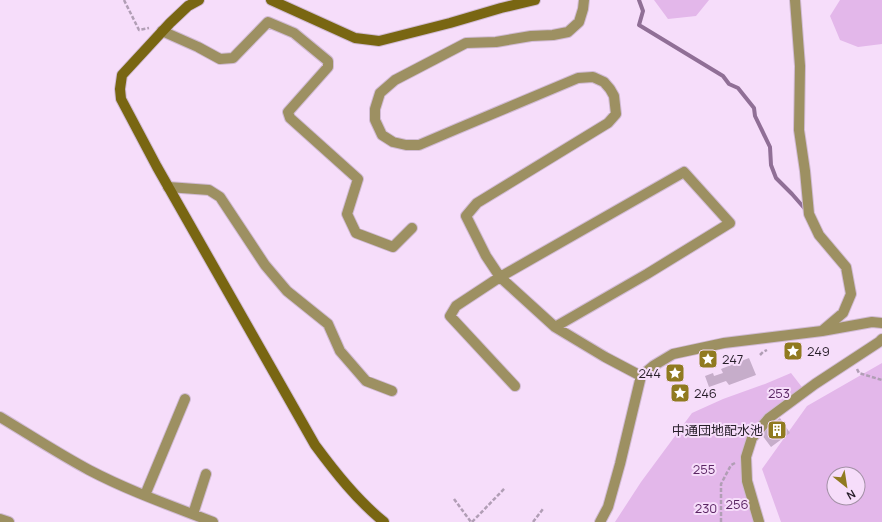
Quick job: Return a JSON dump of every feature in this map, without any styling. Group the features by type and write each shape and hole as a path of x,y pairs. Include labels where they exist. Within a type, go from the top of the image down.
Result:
{"street":[{"path":"198,0 188,6 170,22 122,75 120,89 121,99 168,187 315,444 341,479 376,516 384,522"},
{"path":"271,0 356,38 378,41 535,0"},
{"path":"584,0 580,22 568,32 496,42 466,43 395,80 380,93 375,109 375,120 382,135 393,142 406,145 419,145 578,78 593,77 604,82 614,96 616,114 608,124 477,203 466,216 486,256 500,277 555,328 641,376"},
{"path":"795,0 800,66 799,130 809,214 819,235 846,267 851,294 843,313 822,331"},
{"path":"162,31 198,47 220,59 233,58 268,22 294,33 328,61 328,67 288,112 290,118 358,179 347,214 356,233 393,247 412,228"},
{"path":"514,386 450,316 456,306 500,277 684,172 730,223 555,328"},
{"path":"168,187 209,190 220,197 265,265 287,291 328,324 340,351 366,381 392,391"},
{"path":"600,522 608,507 641,376 653,366 673,354 724,343 822,331 872,322 882,322"},
{"path":"759,522 748,481 746,458 752,438 769,418 815,384 882,339"},
{"path":"145,496 185,400"},
{"path":"0,417 90,470 145,496 213,522"},
{"path":"193,514 206,474"},
{"path":"0,519 9,522"}],"path":[{"path":"124,0 139,30 170,22"},
{"path":"851,360 859,373 882,380"},
{"path":"721,522 721,484 731,465 746,458"},
{"path":"454,499 471,522 505,488"},
{"path":"534,522 543,509"}],"green space":[{"path":"654,0 709,0 696,16 668,19"},
{"path":"840,0 882,0 882,44 858,47 840,40 830,16"},
{"path":"882,363 882,522 781,522 762,469 807,406"},
{"path":"791,373 805,391 769,418 746,457 759,522 615,522 641,482 692,413 723,399"}],"building":[{"path":"749,358 756,375 729,385 726,381 709,387 705,376 713,373 714,376 723,373 721,369"},
{"name":"中通団地配水池","path":"780,418 790,433 771,447 762,435 769,426"}],"waterway":[{"path":"639,0 643,11 639,25 723,76 729,84 738,88 754,108 755,116 770,147 771,165 776,178 806,210"}],"place":[{"name":"249","path":"793,351"},
{"name":"247","path":"708,359"},
{"name":"244","path":"675,373"},
{"name":"246","path":"680,393"},
{"name":"中通団地配水池","path":"777,430"}],"park label":[{"name":"253","path":"779,393"},
{"name":"255","path":"704,469"},
{"name":"256","path":"737,504"},
{"name":"230","path":"706,508"}]}
